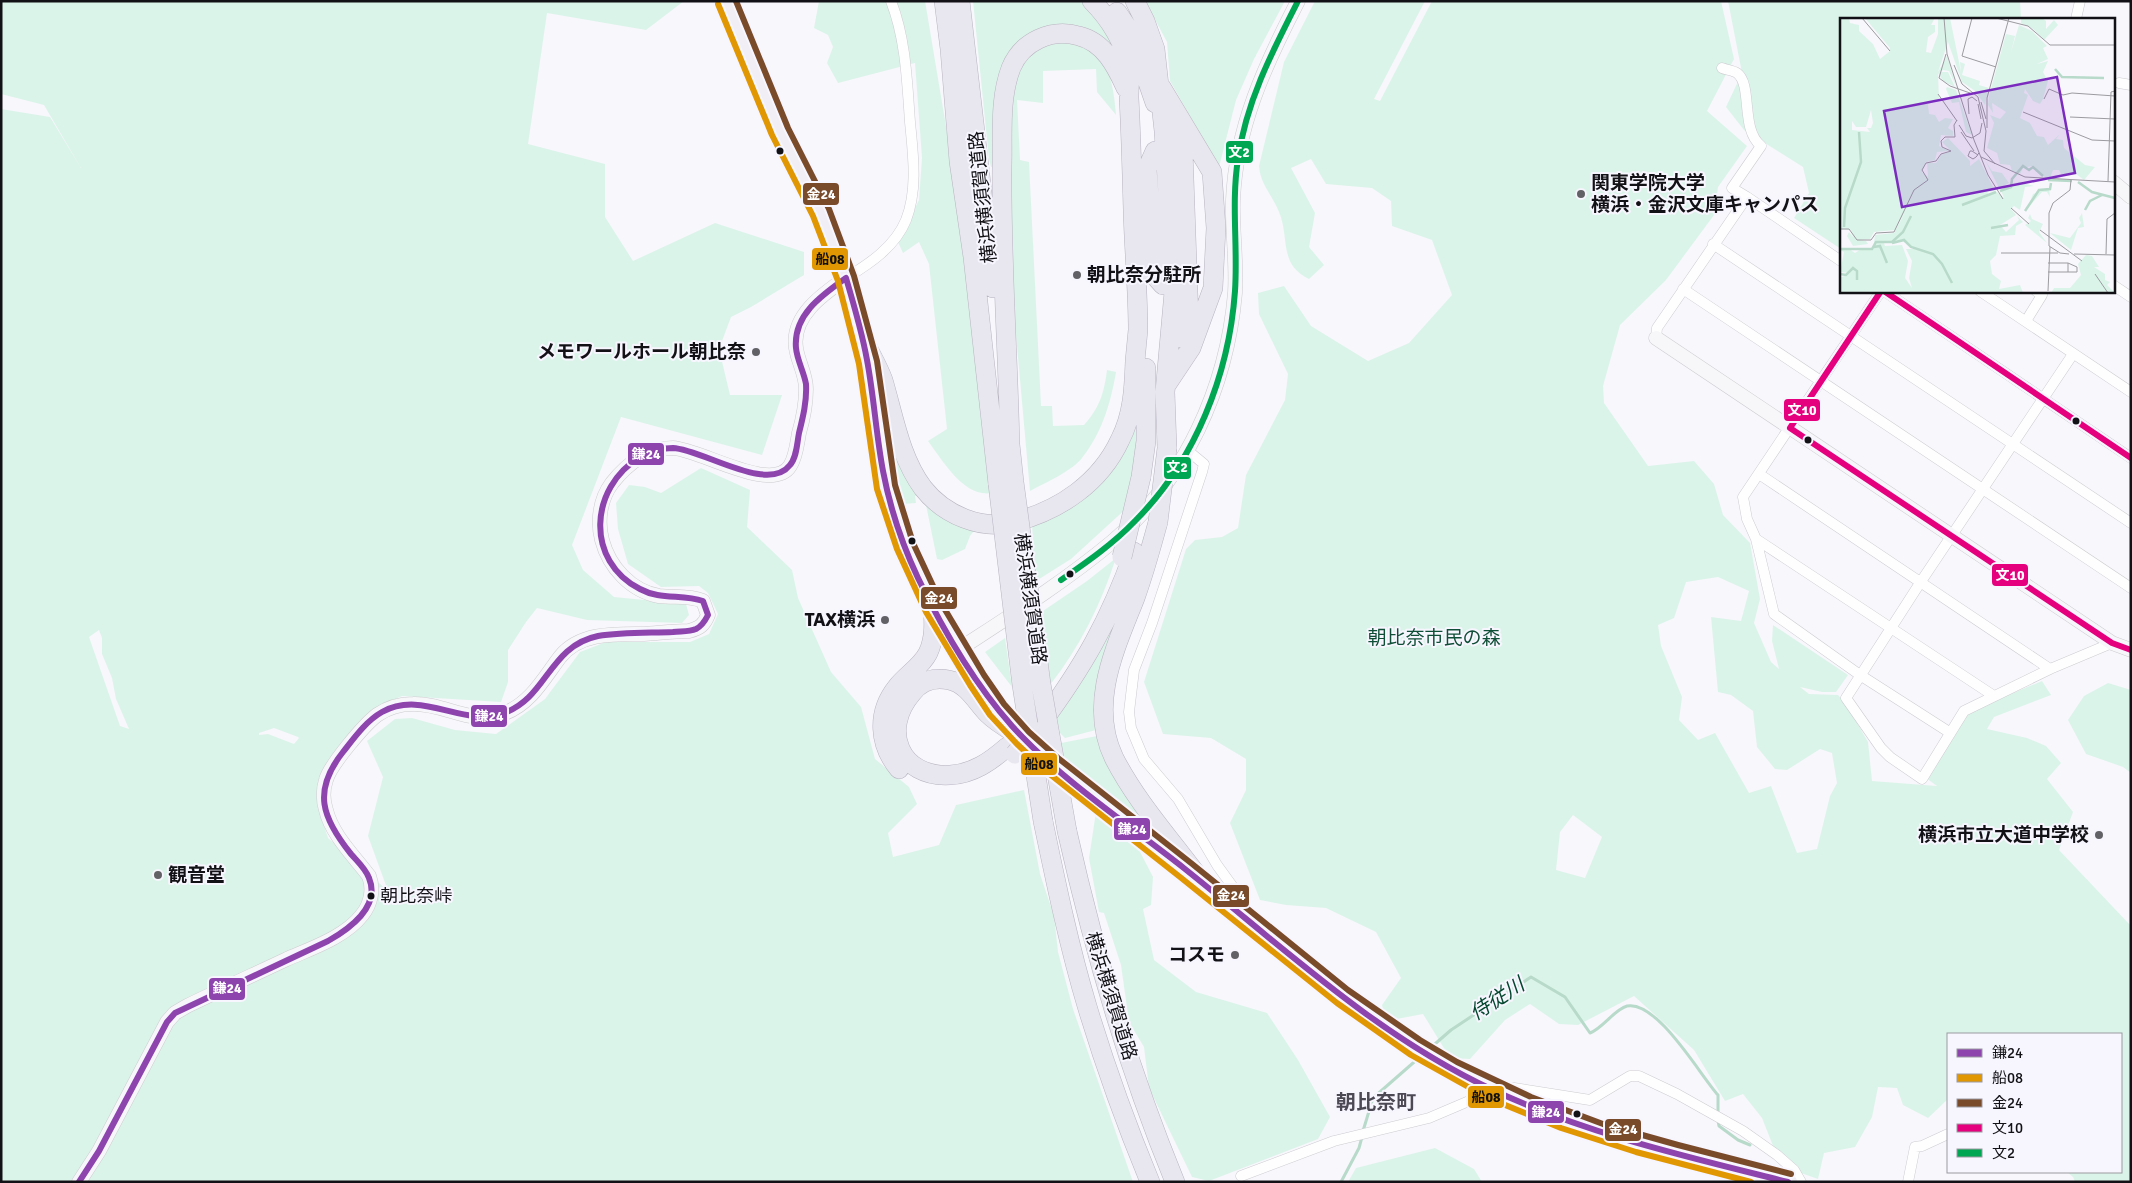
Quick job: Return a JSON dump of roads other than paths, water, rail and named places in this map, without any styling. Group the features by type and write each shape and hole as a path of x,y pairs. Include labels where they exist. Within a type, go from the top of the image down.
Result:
{"highway":[{"path":"932,1 960,161"},
{"name":"横浜横須賀道路","path":"944,1 960,161 1006,483 1067,831 1083,904 1102,974 1158,1140 1175,1182"},
{"name":"横浜横須賀道路","path":"960,1 1010,447 1006,483 1022,685 1043,821 1060,904 1087,1006 1135,1145 1150,1182"},
{"path":"1092,1 1109,22 1125,53 1129,68 1132,136 1122,166 1126,289 1137,314 1146,358 1147,475"},
{"path":"1108,1 1131,33 1144,76 1163,126 1155,151 1163,285 1178,313 1189,320 1178,369"},
{"path":"1135,1 1145,21 1155,49 1160,84 1174,292 1178,313"},
{"path":"1010,447 1002,209 1003,114 1006,88 1011,69 1018,56 1027,46 1039,38 1052,34 1067,33 1081,36 1094,42 1117,67 1129,96"},
{"path":"1160,84 1212,172 1215,203 1213,288 1191,348 1166,389 1168,448 1158,522 1143,574 1108,671 1103,707 1108,741 1114,757 1128,782 1202,882"},
{"path":"863,338 882,378 910,469 924,490 939,504 954,515 973,521 992,524 1011,523 1032,517 1072,497 1092,480 1109,461 1125,429 1132,403 1137,314 1144,273 1140,137 1130,116"},
{"path":"933,607 933,638 928,652 923,661 897,687 884,714 882,729 884,744 890,758 900,770 913,779 933,785 952,786 970,782 986,775 1037,722 1084,645 1128,555 1166,389 1178,313 1183,152 1182,121"},
{"path":"950,680 969,692 1015,746 964,773 950,775 934,774 920,769 908,761 900,751 896,739 897,716 902,704 915,689 926,681 950,680"}],"main road":[{"path":"726,1 780,132 821,212 846,278 863,338 886,487 905,546 933,607 976,680 997,709 1015,746 1052,765 1202,882 1358,1009 1452,1068 1496,1091 1579,1124 1674,1153 1789,1182"},
{"path":"958,650 1080,567 1113,542 1136,520 1156,496 1188,450 1214,394 1231,325 1236,260 1233,200 1240,140 1260,80 1298,1"},
{"path":"2114,183 2131,197"},
{"path":"79,1182 88,1169 167,1022 175,1013 186,1006 328,940 350,926 362,915 368,906 372,885 369,876 332,826 326,810 324,794 326,779 331,769 357,736 378,715 392,708 412,704 424,704 474,718 505,714 537,690 561,655 581,642 602,634 689,631 699,629 704,625 708,615 703,601 683,596 657,595 637,587 614,567 605,549 599,528 602,502 608,489 628,464 654,451 671,448 692,451 756,474 780,475 789,467 795,454 805,404 806,387 796,348 798,328 804,315 817,299 846,278"},
{"path":"1656,338 2112,643 2131,650"}],"street":[{"path":"846,278 884,250 896,237 906,221 912,197 914,172 906,64 897,17 890,1"},
{"path":"2076,18 2080,1"},
{"path":"1722,68 1738,74 1743,81 1750,128 1754,140 1761,146 1732,188 1840,261"},
{"path":"2119,83 2131,86"},
{"path":"1656,338 1657,328 1747,197"},
{"path":"1713,244 2131,523"},
{"path":"2114,286 2131,297"},
{"path":"1684,289 2131,588"},
{"path":"1881,292 1743,497 1748,519 1756,539 1774,614 1860,675 1949,732"},
{"path":"1884,292 2131,458"},
{"path":"1982,292 2131,392"},
{"path":"2026,321 2042,295 2038,292"},
{"path":"2073,354 1920,583 1846,698 1881,748 1890,757 1922,779 1949,732 1964,711 2050,669 2112,643"},
{"path":"1188,450 1204,464 1152,623 1134,670 1130,695 1131,728 1136,744 1144,759 1178,799 1217,865 1238,894 1250,922"},
{"path":"1759,474 2050,669"},
{"path":"1756,539 1994,696"},
{"path":"1241,1176 1334,1141 1429,1118 1496,1091 1514,1088 1590,1100 1630,1076 1639,1076 1677,1094 1744,1131 1794,1170 1801,1182"},
{"path":"1908,1182 1915,1147 1922,1146 1947,1134"}],"waterway":[{"name":"侍従川","path":"1428,1050 1451,1030 1531,977 1565,997 1590,1033 1627,1006 1639,1007 1651,1015 1677,1041 1718,1095 1718,1115"},
{"name":"侍従川","path":"1363,1131 1373,1098 1421,1056"},
{"name":"侍従川","path":"1718,1121 1719,1126 1738,1140 1750,1145"},
{"name":"侍従川","path":"1341,1182 1359,1148 1362,1137"}],"place":[{"name":"関東学院大学 横浜・金沢文庫キャンパス","path":"1581,194"},
{"name":"朝比奈分駐所","path":"1077,275"},
{"name":"メモワールホール朝比奈","path":"756,352"},
{"name":"TAX横浜","path":"885,620"},
{"name":"横浜市立大道中学校","path":"2099,835"},
{"name":"観音堂","path":"158,875"},
{"name":"朝比奈峠","path":"371,896"},
{"name":"コスモ","path":"1235,955"}],"district":[{"name":"朝比奈町","path":"1376,1102"}],"park label":[{"name":"朝比奈市民の森","path":"1434,638"}]}
